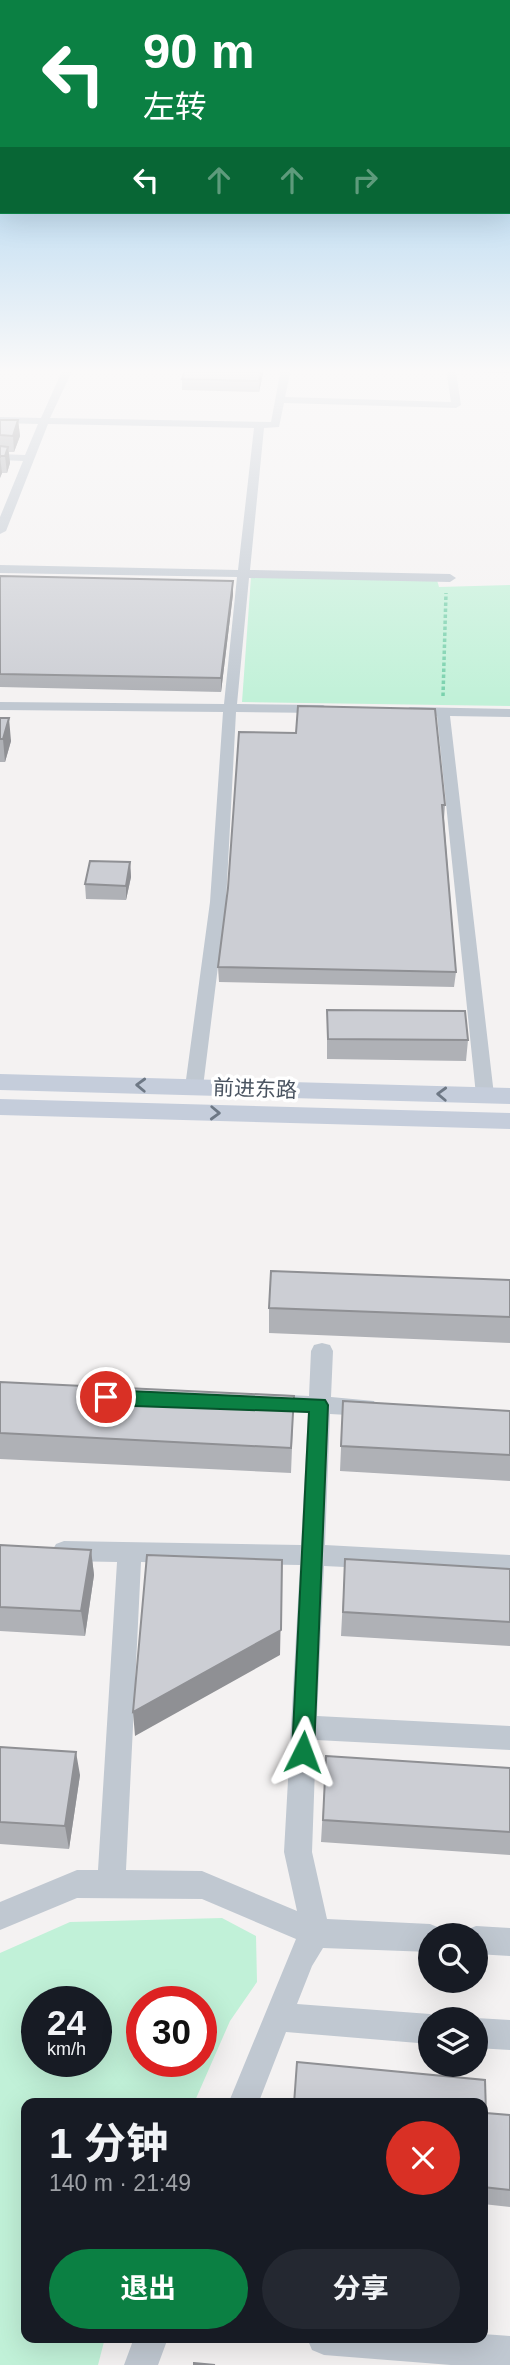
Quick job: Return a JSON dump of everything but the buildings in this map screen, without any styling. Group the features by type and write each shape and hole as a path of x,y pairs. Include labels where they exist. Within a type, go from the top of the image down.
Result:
{"main road":[{"name":"前进东路","path":"0,1082 510,1096"},
{"name":"前进东路","path":"0,1107 510,1121"}],"street":[{"path":"1,527 21,479"},
{"path":"194,1087 218,902 230,706 254,479"},
{"path":"0,490 16,491"},
{"path":"0,569 450,579"},
{"path":"0,706 336,709"},
{"path":"390,710 510,713"},
{"path":"443,711 485,1095"},
{"path":"245,2098 301,1957 316,1933 298,1852 322,1351"},
{"path":"250,1402 387,1408"},
{"path":"39,1550 312,1555 510,1565"},
{"path":"111,1884 130,1552"},
{"path":"304,1727 510,1738"},
{"path":"0,1916 76,1884 202,1885 316,1933 418,1937"},
{"path":"488,1941 510,1942"},
{"path":"278,2017 418,2028"},
{"path":"488,2034 510,2035"},
{"path":"141,2365 149,2343"},
{"path":"386,2343 510,2353"}],"path":[{"path":"443,711 447,588 450,579"}],"green space":[{"path":"251,577 437,580 439,587 510,585 510,706 242,702"},
{"path":"222,1918 256,1936 257,1982 230,2021 217,2051 217,1986 126,1986 126,2077 205,2077 196,2098 21,2098 21,2343 104,2343 98,2365 0,2365 0,1953 70,1922"}],"route":[{"path":"106,1397 319,1405 303,1752"}]}
